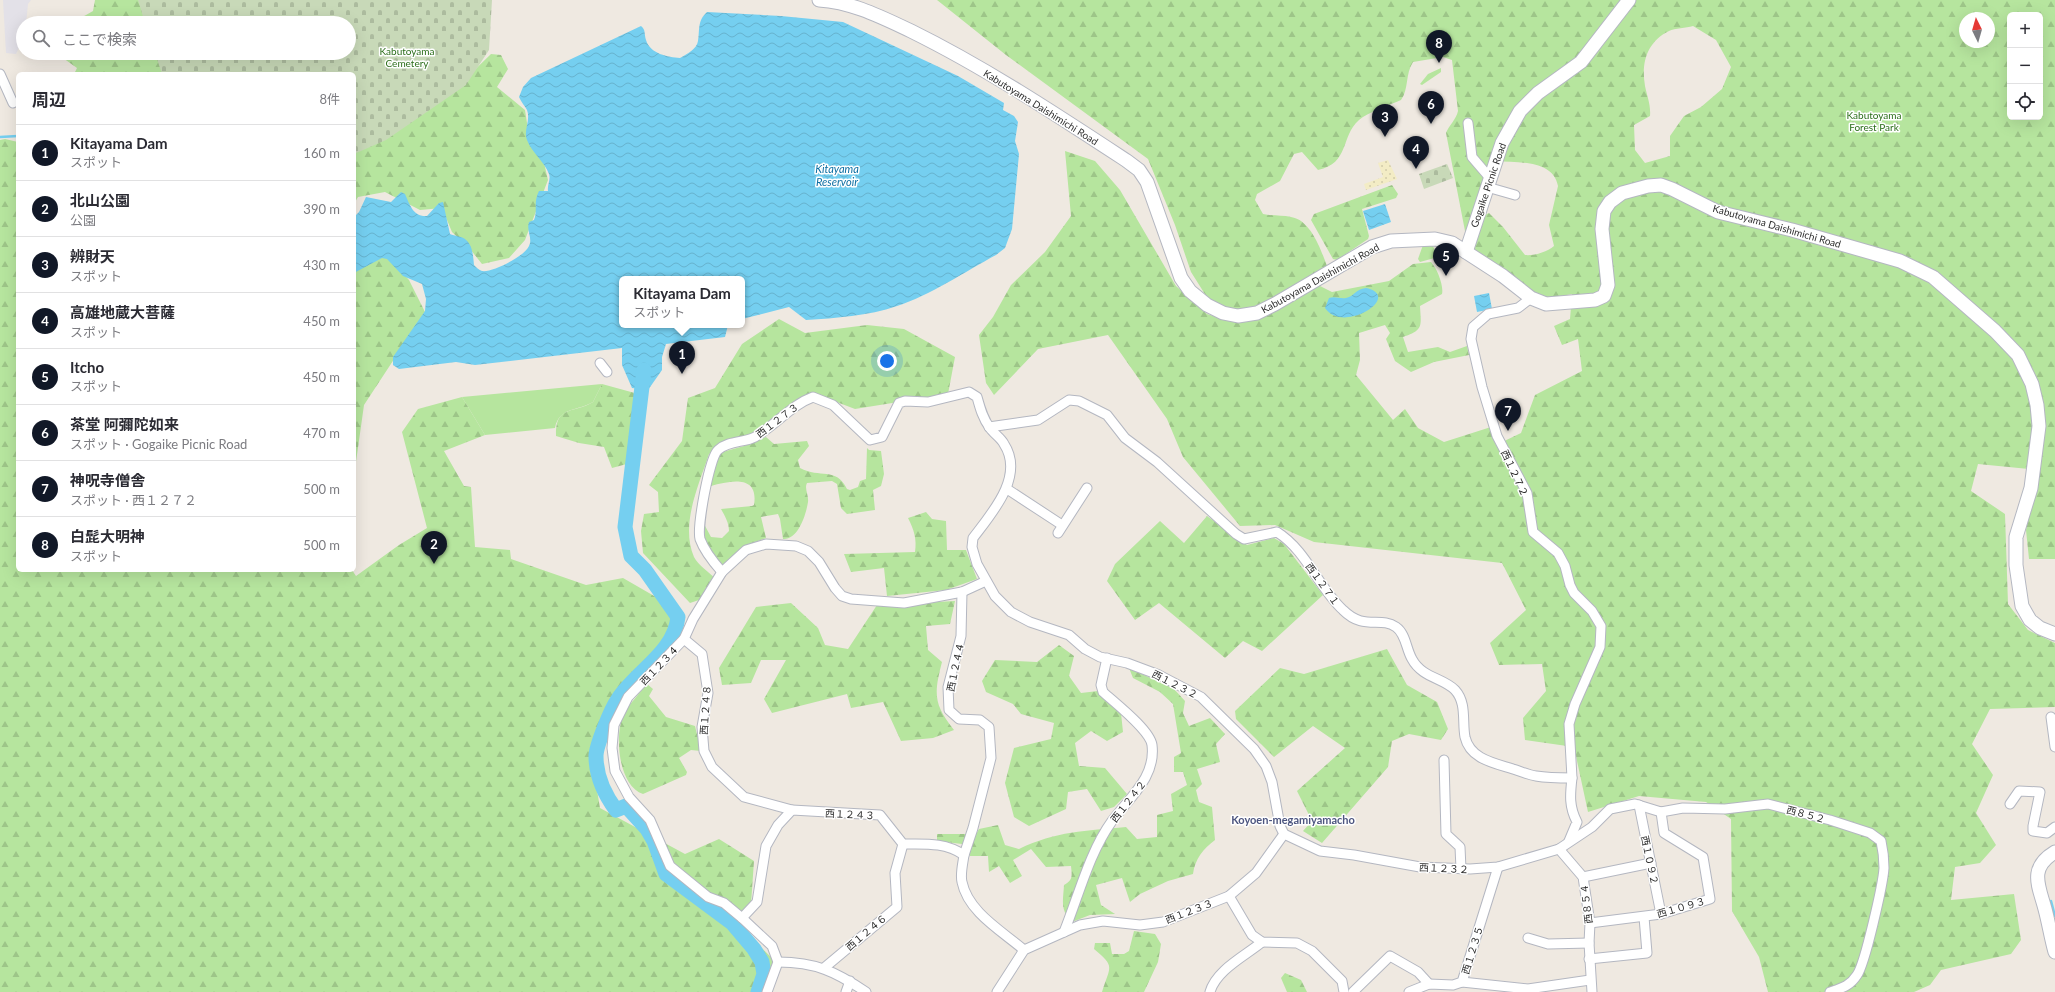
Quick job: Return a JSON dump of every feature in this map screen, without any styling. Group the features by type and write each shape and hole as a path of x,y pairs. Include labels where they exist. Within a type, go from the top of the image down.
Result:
{"street":[{"name":"Kabutoyama Daishimichi Road","path":"819,0 845,4 876,15 942,46 1044,106 1139,170 1147,182 1181,278 1190,291 1207,305 1223,313 1238,316 1257,313 1372,247 1391,241 1435,239 1452,243 1531,298 1546,304 1595,300 1604,296 1608,285 1602,228 1604,211 1610,202 1622,193 1648,186 1661,185 1718,212 1792,230 1900,261 1933,277 1962,300 2018,355 2032,384 2037,405 2039,426 2031,488 2016,537 2016,565 2022,606 2030,620 2040,628 2055,634"},
{"name":"Gogaike Picnic Road","path":"1466,252 1502,143 1520,111 1538,93 1581,62 1629,0"},
{"path":"0,74 13,103"},
{"path":"1468,123 1472,156 1489,182 1515,195"},
{"name":"西１２７２","path":"1531,298 1518,308 1488,314 1473,327 1471,339 1482,387 1497,436 1527,494 1533,532 1558,553 1565,566 1570,585 1574,593 1592,611 1601,626 1600,647 1575,704 1569,724 1572,778"},
{"path":"600,363 607,372"},
{"name":"西１２７３","path":"722,572 700,539 700,526 711,464 717,450 728,443 754,437 803,400 813,397 833,405 870,440 882,438 899,403 928,402 970,392 977,397"},
{"name":"西１２３２","path":"977,397 983,416 989,427 1005,445 1009,456 1010,472 1007,489 974,538 972,547 986,581 995,596 1011,612 1030,622 1059,630 1069,635 1085,650 1159,674 1201,697 1243,739 1266,766 1272,782 1280,826 1284,834 1320,851 1354,855 1420,867 1461,869 1498,867 1559,849"},
{"name":"西１２７１","path":"989,427 1038,420 1069,400 1079,401 1107,414 1125,438 1157,462 1236,534 1244,539 1277,532 1298,550 1341,609 1352,619 1365,623 1389,624 1396,627 1403,635 1412,659 1419,667 1430,677 1454,689 1460,696 1467,744 1482,759 1534,776 1572,778"},
{"path":"1007,489 1060,529 1087,488"},
{"name":"西１２３４","path":"778,962 772,946 742,918 724,904 708,897 670,866 650,820 629,797 615,771 612,748 614,725 628,697 684,640 693,619 722,572 746,550 766,544 784,544 796,546 808,551 819,562 838,592 842,596 851,599 904,603 962,592 986,581"},
{"name":"西１２４４","path":"962,592 961,636 948,687 949,710 959,719 980,720 989,727 991,758 973,828 964,854"},
{"name":"西１２４８","path":"684,640 702,654 707,679 708,694 702,727 704,751 712,767 744,797 792,810"},
{"name":"西１２４２","path":"1064,932 1100,841 1112,821 1147,776 1152,759 1152,744 1145,732 1103,692 1101,685 1107,658"},
{"path":"2052,717 2055,747"},
{"path":"1444,760 1446,834 1460,847 1461,869"},
{"path":"1569,841 1577,822 1571,810 1570,799 1572,778"},
{"path":"2010,804 2019,791 2040,792 2033,831 2047,833 2055,827"},
{"name":"西８５２","path":"1559,849 1592,827 1610,809 1635,804 1662,812 1683,808 1725,809 1768,804 1830,820 1870,834 1881,841 1884,855 1884,870 1865,958 1859,974 1849,985 1830,992"},
{"name":"西１０９２","path":"1639,805 1661,914"},
{"path":"742,918 758,902 766,846 778,825 792,810"},
{"name":"西１２４３","path":"792,810 880,815 903,844"},
{"name":"西１０９３","path":"1590,923 1661,914 1710,899 1703,857 1664,833 1662,812"},
{"name":"西１２３３","path":"1024,950 1080,925 1103,921 1140,925 1163,922 1229,896 1256,873 1284,834"},
{"path":"903,844 930,844 954,847 964,854 961,881 967,896 976,909 1024,950 997,992"},
{"name":"西１２４６","path":"824,968 897,907 895,873 903,844"},
{"name":"西８５４","path":"1559,849 1583,877 1590,923 1589,958 1592,992"},
{"path":"2055,852 2049,855 2041,866 2037,884 2045,908 2055,952"},
{"path":"1583,877 1651,863"},
{"name":"西１２３５","path":"1409,992 1429,984 1456,986 1498,867"},
{"path":"1229,896 1252,935 1262,942 1298,943 1312,951 1342,981 1344,992"},
{"path":"1589,958 1647,953 1644,917"},
{"path":"1528,938 1548,944 1589,942"},
{"path":"1210,992 1212,984 1220,975 1262,942"},
{"path":"1353,992 1390,956 1418,972 1429,984"},
{"path":"768,992 778,962 801,962 824,968 850,981 866,992"},
{"path":"1456,986 1486,989 1528,989 1590,980"},
{"path":"846,992 850,981"}],"shaded area":[{"path":"3,0 31,0 28,4 27,16 16,16 16,54 6,53"}],"green space":[{"path":"95,0 152,0 158,16 84,16 93,11"},
{"name":"Kabutoyama Cemetery","path":"138,0 492,0 489,50 466,85 386,140 356,153 356,72 161,72 157,60 356,60 356,16 143,16"},
{"name":"Kabutoyama Forest Park","path":"937,0 2055,0 2055,559 2029,559 2026,530 2039,470 1978,464 1971,491 2005,514 2008,604 2028,630 2055,643 2055,707 1990,709 1972,744 1993,775 1976,813 1996,845 1980,863 1955,867 1951,900 2014,894 2021,940 2011,954 1941,970 1930,985 1914,992 1768,992 1759,957 1732,911 1731,819 1706,802 1639,796 1588,812 1574,747 1525,740 1523,718 1546,691 1542,664 1499,665 1490,643 1526,610 1502,563 1314,542 1275,525 1240,526 1183,457 1167,419 1108,335 1038,349 994,395 986,383 979,335 993,317 1011,285 1045,252 1071,216 1065,151 1095,161 1120,190 1176,286 1207,314 1220,318 1315,287 1320,286 1332,292 1389,281 1413,264 1431,262 1436,268 1440,277 1442,294 1420,306 1420,326 1415,332 1403,337 1408,352 1438,347 1450,352 1467,346 1469,355 1434,362 1411,372 1395,361 1386,339 1390,333 1385,325 1359,333 1360,360 1356,375 1393,420 1405,409 1418,428 1444,442 1491,427 1496,445 1521,433 1535,395 1582,371 1578,339 1562,345 1554,326 1570,319 1572,294 1546,299 1538,296 1475,253 1474,248 1485,215 1489,213 1503,227 1525,255 1544,252 1554,246 1549,225 1558,186 1555,177 1542,167 1533,164 1496,161 1467,232 1465,231 1446,133 1458,111 1452,60 1443,57 1413,62 1401,100 1373,111 1359,120 1349,134 1340,156 1335,162 1328,167 1318,170 1302,152 1294,154 1280,181 1257,194 1255,200 1263,214 1298,219 1310,230 1322,252 1327,266 1326,269 1269,301 1246,309 1229,309 1208,299 1191,272 1175,225 1148,159 1006,55","holes":["1693,26 1716,40 1731,67 1722,89 1701,107 1684,116 1670,136 1670,156 1645,163 1635,150 1634,125 1650,116 1644,77 1647,54 1655,41 1669,31"]},
{"path":"491,54 501,55 508,69 497,87 525,110 529,136 542,154 548,180 525,240 509,258 482,264 470,249 452,232 442,208 420,210 385,192 358,197 356,200 356,142 458,86"},
{"path":"66,60 165,60 169,72 75,72 77,68"},
{"path":"1441,68 1441,72 1422,85 1420,84 1428,74"},
{"path":"5,139 16,142 16,572 353,572 356,576 399,545 427,528 402,432 418,409 462,397 485,435 444,451 464,486 471,487 475,547 510,550 511,559 586,585 623,578 675,608 674,630 618,700 590,748 600,808 685,854 719,839 754,861 751,904 737,924 774,960 759,992 0,992 0,140"},
{"path":"1447,164 1453,178 1424,189 1419,174"},
{"path":"1392,185 1398,194 1396,198 1362,209 1369,236 1368,239 1337,260 1333,259 1311,220 1314,214"},
{"path":"1432,244 1438,257 1420,262 1418,259 1423,245"},
{"path":"387,255 409,280 425,312 364,405 356,462 356,270"},
{"path":"779,319 805,333 867,325 904,329 955,357 948,394 855,409 813,393 752,433 709,454 692,505 689,531 690,544 694,557 701,566 716,579 702,599 690,603 643,553 641,531 644,514 659,512 658,492 649,485 682,441 688,398 715,388 742,344"},
{"path":"602,384 593,402 565,413 557,421 555,428 485,435 462,397"},
{"path":"602,384 642,395 634,462 612,468 604,447 579,443 556,436 556,426 562,415 593,402"},
{"path":"766,437 774,444 807,441 809,446 798,460 800,468 814,473 833,475 843,482 847,489 850,490 858,487 860,481 866,479 867,448 869,450 881,451 884,474 881,486 873,490 875,510 847,514 841,508 837,484 832,481 807,483 806,487 808,502 803,520 793,535 783,539 778,514 761,517 766,538 747,545 721,566 705,541 704,524 711,537 722,538 729,531 729,528 728,522 721,509 752,506 754,505 754,495 752,488 748,484 742,482 726,482 711,486 711,473 719,453 744,446"},
{"path":"926,512 932,519 946,521 947,550 966,550 977,579 946,590 887,596 884,568 851,572 844,554 915,552 916,543 908,518"},
{"path":"1207,516 1247,545 1274,538 1284,544 1323,595 1262,651 1243,641 1225,658 1159,603 1135,620 1107,581 1115,564 1160,521 1184,543"},
{"path":"955,601 950,624 926,626 928,650 942,662 938,682 937,698 942,713 954,730 933,738 901,741 883,702 851,708 847,694 772,713 764,699 786,660 761,660 751,683 722,685 719,668 756,607 791,603 818,628 825,645 848,649 877,605"},
{"path":"1059,645 1074,656 1069,676 1081,693 1098,691 1121,713 1123,732 1107,741 1091,731 1075,743 1079,766 1105,768 1127,794 1114,807 1101,811 1087,789 1068,792 1066,809 1029,826 1014,817 1005,783 1014,748 1051,739 1054,723 1021,714 1013,704 986,692 982,681 995,660 1037,662"},
{"path":"1387,649 1407,685 1437,702 1448,729 1441,740 1409,734 1392,741 1388,767 1322,843 1303,831 1312,821 1297,791 1345,748 1313,726 1274,757 1236,719 1235,711 1280,668 1304,674"},
{"path":"1129,668 1174,689 1185,701 1183,713 1189,726 1210,718 1225,734 1216,744 1220,762 1197,769 1202,784 1196,790 1199,802 1212,807 1215,840 1200,855 1193,874 1168,881 1140,894 1130,902 1122,878 1096,885 1101,905 1115,914 1090,915 1072,922 1068,918 1063,905 1064,885 1071,877 1071,866 1046,867 1031,849 1013,860 1022,876 1010,883 999,866 989,872 988,856 970,856 962,844 937,841 937,834 976,834 979,829 998,825 1005,845 1019,849 1059,835 1126,827 1137,839 1157,837 1157,815 1173,811 1171,794 1187,785 1183,772 1174,772 1174,757 1181,753 1173,704 1160,692 1133,678"},
{"path":"647,684 653,689 649,696 666,717 695,726 701,751 691,750 679,758 687,772 686,775 643,794 635,789 628,781 623,770 620,758 619,734 624,714"},
{"path":"1134,931 1155,934 1161,944 1158,962 1144,992 1102,992 1109,968 1106,960 1094,949 1095,943 1110,943 1112,954 1124,954 1129,951"},
{"path":"1285,973 1301,980 1307,992 1287,992 1281,978"}],"sand":[{"path":"1388,160 1397,179 1366,190 1364,184 1383,177 1378,163"}],"water":[{"name":"Kitayama Reservoir","path":"707,12 781,16 843,22 958,76 1004,103 1003,110 1014,116 1018,122 1015,141 1019,154 1012,229 1005,248 996,255 947,283 909,302 875,312 852,316 806,320 789,307 745,318 745,276 619,276 619,328 727,328 725,337 666,344 662,357 662,370 648,390 632,388 622,365 622,348 475,365 456,362 399,369 393,365 393,357 425,311 426,299 422,284 403,276 387,259 382,258 356,272 356,215 366,197 391,202 401,192 405,194 413,210 418,215 422,216 427,216 439,203 443,202 450,234 462,237 468,241 473,254 474,265 476,267 482,271 487,271 508,263 515,259 529,246 530,240 528,225 529,222 534,220 537,195 539,191 548,191 550,178 547,169 529,145 526,137 528,114 519,97 523,87 531,78 641,26 651,49 665,56 680,58 696,46 700,22"},
{"path":"1385,204 1391,222 1369,230 1363,211"},
{"path":"1366,288 1376,292 1378,298 1374,305 1356,316 1344,317 1333,315 1325,308 1329,298 1346,298"},
{"path":"1489,293 1492,309 1477,312 1474,296"}],"waterway":[{"path":"0,137 16,136"},
{"path":"644,370 625,527 631,556 645,570 678,617 675,630 662,651 634,679 615,704 598,744 596,763 599,778 608,798 616,810 626,806 647,829 654,841 666,874 732,923 754,949 762,962 764,974 758,992"},
{"path":"2051,901 2055,916"}],"place":[{"name":"白髭大明神","path":"1439,63"},
{"name":"茶堂 阿彌陀如来","path":"1431,124"},
{"name":"辨財天","path":"1385,137"},
{"name":"高雄地蔵大菩薩","path":"1416,169"},
{"name":"Itcho","path":"1446,276"},
{"name":"Kitayama Dam","path":"682,374"},
{"name":"神呪寺僧舎","path":"1508,431"},
{"name":"北山公園","path":"434,564"}],"district":[{"name":"Koyoen-megamiyamacho","path":"1293,819"}]}
